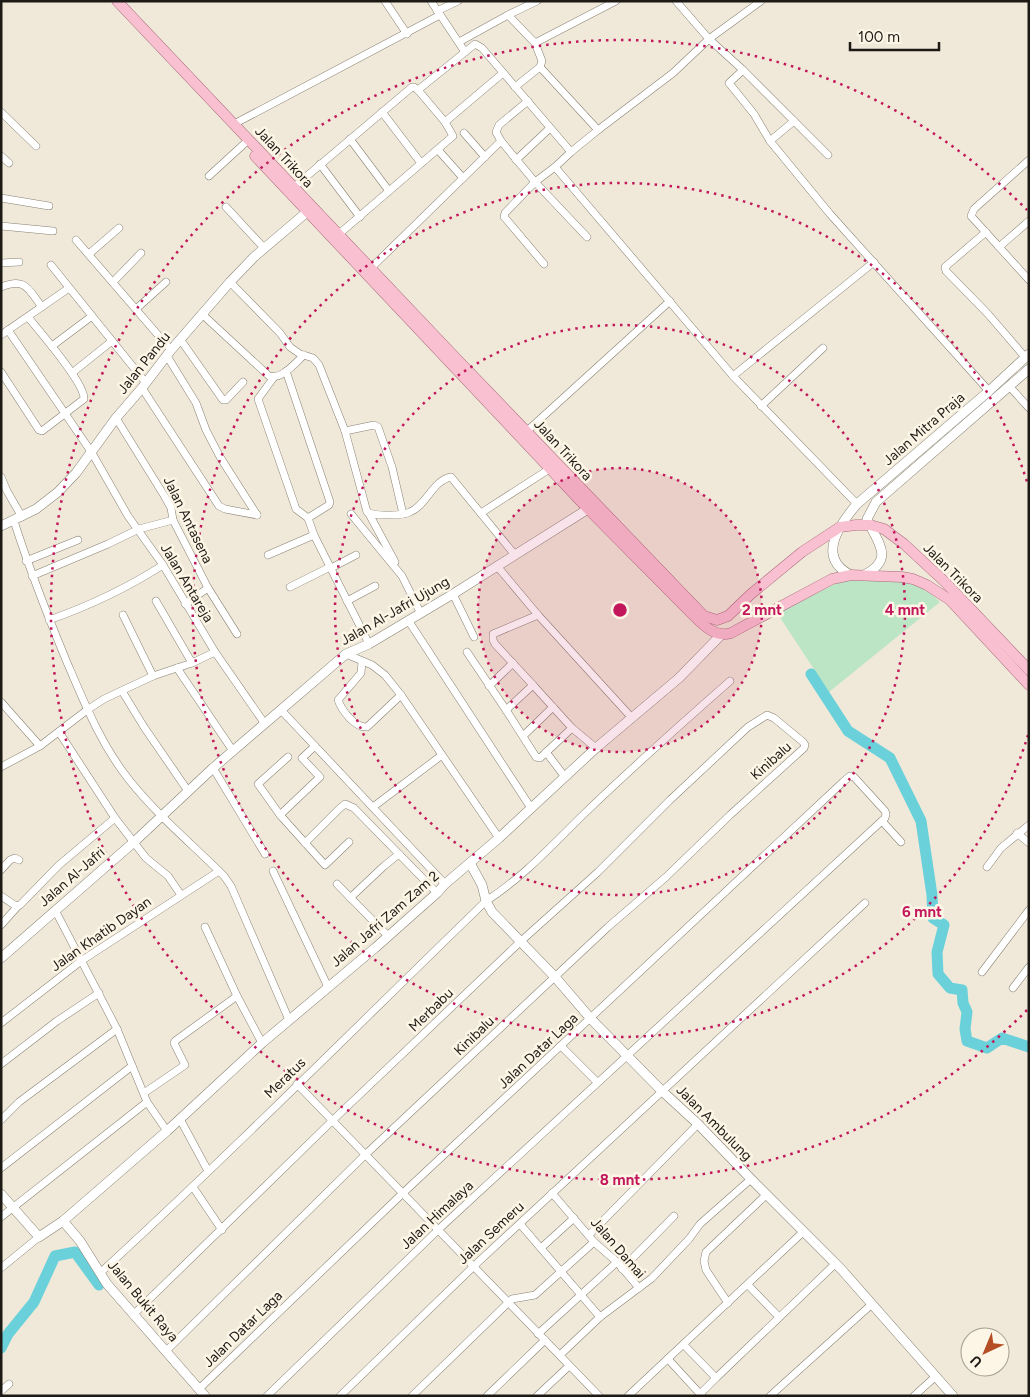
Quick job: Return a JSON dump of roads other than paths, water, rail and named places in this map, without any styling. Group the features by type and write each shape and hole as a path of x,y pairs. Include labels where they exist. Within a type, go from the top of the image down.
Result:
{"main road":[{"name":"Jalan Trikora","path":"109,1 244,144 294,187 339,234 527,431 625,541 704,616 717,620 728,616 751,594 802,552 840,527 870,525 884,529 894,535 945,582 1010,658 1029,685"},
{"name":"Jalan Trikora","path":"117,1 234,124 307,212 588,509 625,541"},
{"name":"Jalan Trikora","path":"634,550 702,625 709,630 722,634 731,633 832,579 864,575 902,577 927,585 950,600 1010,658 1029,670"}],"street":[{"path":"384,1 407,34"},
{"path":"431,1 465,52"},
{"path":"234,124 407,34 458,1"},
{"path":"459,42 537,1"},
{"path":"535,43 616,1"},
{"path":"676,1 709,39 743,70 828,155"},
{"path":"544,264 504,215 535,182 556,167 571,152 673,73 709,39 761,1"},
{"path":"508,15 535,43 542,61 540,67 515,87"},
{"path":"418,90 472,45 478,45 571,152"},
{"path":"540,67 598,130"},
{"path":"743,70 729,83 754,114 770,141 830,214 989,391"},
{"path":"445,122 503,73"},
{"path":"294,187 413,86 418,90 445,122 453,136 339,234"},
{"path":"528,101 497,128 496,132 535,182 587,237"},
{"path":"1,112 36,146"},
{"path":"382,112 421,163"},
{"path":"770,141 794,121"},
{"path":"516,160 550,128"},
{"path":"464,133 485,157"},
{"path":"350,139 389,191"},
{"path":"371,268 501,140"},
{"path":"209,176 244,144"},
{"path":"439,151 463,178"},
{"path":"1,156 8,163"},
{"path":"1029,160 972,212 971,216 1029,280"},
{"path":"320,164 360,217"},
{"path":"556,167 733,376 857,504"},
{"path":"1,198 49,206"},
{"path":"226,207 264,248"},
{"name":"Jalan Pandu","path":"2,525 36,509 58,492 92,453 116,418 144,386 180,339 230,282 264,248 307,212"},
{"path":"999,247 1029,221"},
{"path":"1,226 53,231"},
{"path":"89,254 119,228"},
{"path":"986,232 945,267 946,271 1027,355"},
{"path":"51,265 112,341 144,386 219,506 225,509 257,515 220,457 206,430 196,403 169,353 136,309 76,240"},
{"path":"113,282 141,253"},
{"path":"1,263 19,262"},
{"path":"733,376 874,262"},
{"path":"1,287 16,282 24,284 42,307"},
{"path":"136,309 166,282"},
{"path":"230,282 280,333 294,351 313,358 320,365 345,431 368,512 420,612"},
{"path":"1,335 70,288"},
{"path":"527,431 670,301"},
{"path":"202,314 266,374 274,378"},
{"path":"52,346 92,316"},
{"path":"1,372 39,430 42,431 83,401 85,397 72,373 28,317"},
{"name":"Jalan Antareja","path":"8,330 92,453 128,516 163,565 215,652 265,724"},
{"path":"180,339 223,400 226,400 243,382"},
{"path":"72,373 112,341"},
{"path":"761,406 823,348"},
{"path":"304,355 286,371 274,378 258,399 298,512 308,518 314,535 369,644"},
{"name":"Jalan Mitra Praja","path":"840,527 857,504 989,391 1027,355"},
{"name":"Jalan Mitra Praja","path":"870,525 867,519 868,514 876,502 1029,369"},
{"path":"286,371 330,502 329,505 308,518"},
{"path":"1009,386 1029,408"},
{"name":"Jalan Antasena","path":"116,418 165,497 173,520 208,588 237,634"},
{"path":"345,431 374,425 378,427 392,468 403,514"},
{"path":"481,513 551,468"},
{"path":"1,477 18,519 26,560 32,576 87,710 107,748 129,780 161,815 219,871 231,886 289,1020"},
{"path":"368,512 373,515 403,514 415,510 442,481 451,477 515,555"},
{"name":"Jalan Al-Jafri Ujung","path":"161,815 346,654 369,644 453,594 588,509"},
{"path":"350,514 402,576"},
{"path":"32,576 139,530 173,520"},
{"path":"864,575 877,567 882,557 880,543 870,525"},
{"path":"840,527 834,541 833,553 838,566 843,572 851,576"},
{"path":"268,555 314,535"},
{"path":"26,560 78,540"},
{"path":"290,587 356,555"},
{"path":"50,620 85,607 163,565"},
{"path":"497,566 538,615 632,718"},
{"path":"346,601 375,586"},
{"path":"185,604 208,588"},
{"path":"453,594 474,636"},
{"path":"156,601 192,663"},
{"path":"123,615 153,676"},
{"path":"538,615 494,634 493,640 572,728 596,748"},
{"path":"408,620 531,808"},
{"name":"Jalan Jafri Zam Zam 2","path":"39,1236 63,1221 167,1131 262,1043 388,936 499,838 596,748 685,672 722,634"},
{"path":"3,764 40,746 104,699 153,676 192,663 215,652"},
{"path":"467,652 537,758 540,758 572,728"},
{"path":"346,654 372,666 385,675 401,695 499,838"},
{"path":"362,662 361,673 338,700 342,709 359,726 367,727 401,695"},
{"path":"489,686 513,663"},
{"path":"176,668 233,751"},
{"name":"Meratus","path":"100,1273 193,1187 296,1084 486,901 530,866 661,741 730,681"},
{"path":"506,710 533,685"},
{"path":"122,691 188,791"},
{"path":"1,702 40,746"},
{"path":"523,736 553,707"},
{"path":"281,710 445,884"},
{"name":"Merbabu","path":"133,1315 332,1121 520,942 598,872 748,726 762,717 770,715 805,745"},
{"path":"59,732 115,818 146,858 168,876 181,895"},
{"name":"Kinibalu","path":"166,1352 366,1154 555,977 666,877 805,745"},
{"path":"280,815 320,777 302,758 315,746"},
{"path":"546,752 565,777"},
{"path":"373,807 442,754"},
{"path":"288,757 258,784 280,815 325,866 350,842"},
{"path":"213,768 265,854"},
{"name":"Jalan Datar Laga","path":"202,1392 403,1194 850,776 854,777 885,811 886,816 882,821"},
{"path":"305,843 345,804 354,808 437,893"},
{"name":"Jalan Al-Jafri","path":"1,958 134,842 161,815"},
{"path":"1,925 59,865 115,818"},
{"path":"882,821 901,842"},
{"name":"Jalan Himalaya","path":"267,1396 439,1229 882,821"},
{"path":"987,867 1001,848 1029,824"},
{"path":"1017,833 1029,844"},
{"path":"350,898 399,854"},
{"path":"1,870 10,860 15,858 19,860"},
{"name":"Jalan Ambulung","path":"470,863 482,885 486,901 492,912 555,977 591,1019 662,1091 698,1124 835,1264 953,1396"},
{"name":"Jalan Khatib Dayan","path":"1,1023 81,961 219,871"},
{"path":"272,871 328,988"},
{"path":"337,884 388,936"},
{"path":"1,896 18,906"},
{"name":"Jalan Semeru","path":"340,1396 474,1266 865,903"},
{"path":"55,910 118,1029 147,1102 167,1131"},
{"path":"982,972 1029,910"},
{"path":"205,927 237,996 262,1043"},
{"path":"1014,988 1029,967"},
{"path":"1,1064 57,1021 100,993"},
{"path":"144,1093 185,1065 175,1041 237,996"},
{"path":"1,1120 19,1102 118,1029"},
{"path":"562,1046 597,1082"},
{"path":"1,1168 132,1066"},
{"path":"296,1084 600,1396"},
{"path":"1,1217 147,1102"},
{"path":"180,1119 208,1171"},
{"path":"590,1235 698,1124"},
{"path":"638,1288 652,1278 700,1224 750,1179"},
{"path":"193,1187 222,1230"},
{"name":"Jalan Damai","path":"552,1193 590,1235 594,1242 617,1262 638,1288 600,1317 560,1355"},
{"path":"1,1194 39,1236 1,1268"},
{"path":"728,1303 706,1270 704,1261 706,1252 766,1195"},
{"path":"622,1269 674,1216"},
{"path":"541,1248 574,1218"},
{"name":"Jalan Bukit Raya","path":"63,1221 80,1241 107,1284 202,1392"},
{"path":"520,1224 600,1317"},
{"path":"628,1396 803,1232"},
{"path":"412,1396 508,1303 516,1298 535,1295 594,1242"},
{"path":"538,1334 617,1262"},
{"path":"668,1359 701,1395 716,1378 835,1264"},
{"path":"748,1285 779,1317"},
{"path":"770,1396 872,1304"},
{"path":"487,1396 545,1340"},
{"path":"684,1345 716,1378"},
{"path":"537,1396 569,1366"},
{"path":"914,1396 936,1376"},
{"path":"1,1391 9,1384"}],"waterway":[{"path":"811,674 848,731 890,758 921,821 932,895 933,918 944,925 937,952 938,974 950,988 962,990 963,1003 967,1012 965,1029 967,1041 987,1048 1002,1038 1029,1047"},
{"path":"1,1348 8,1334 34,1302 55,1256 75,1252 99,1285"}]}
